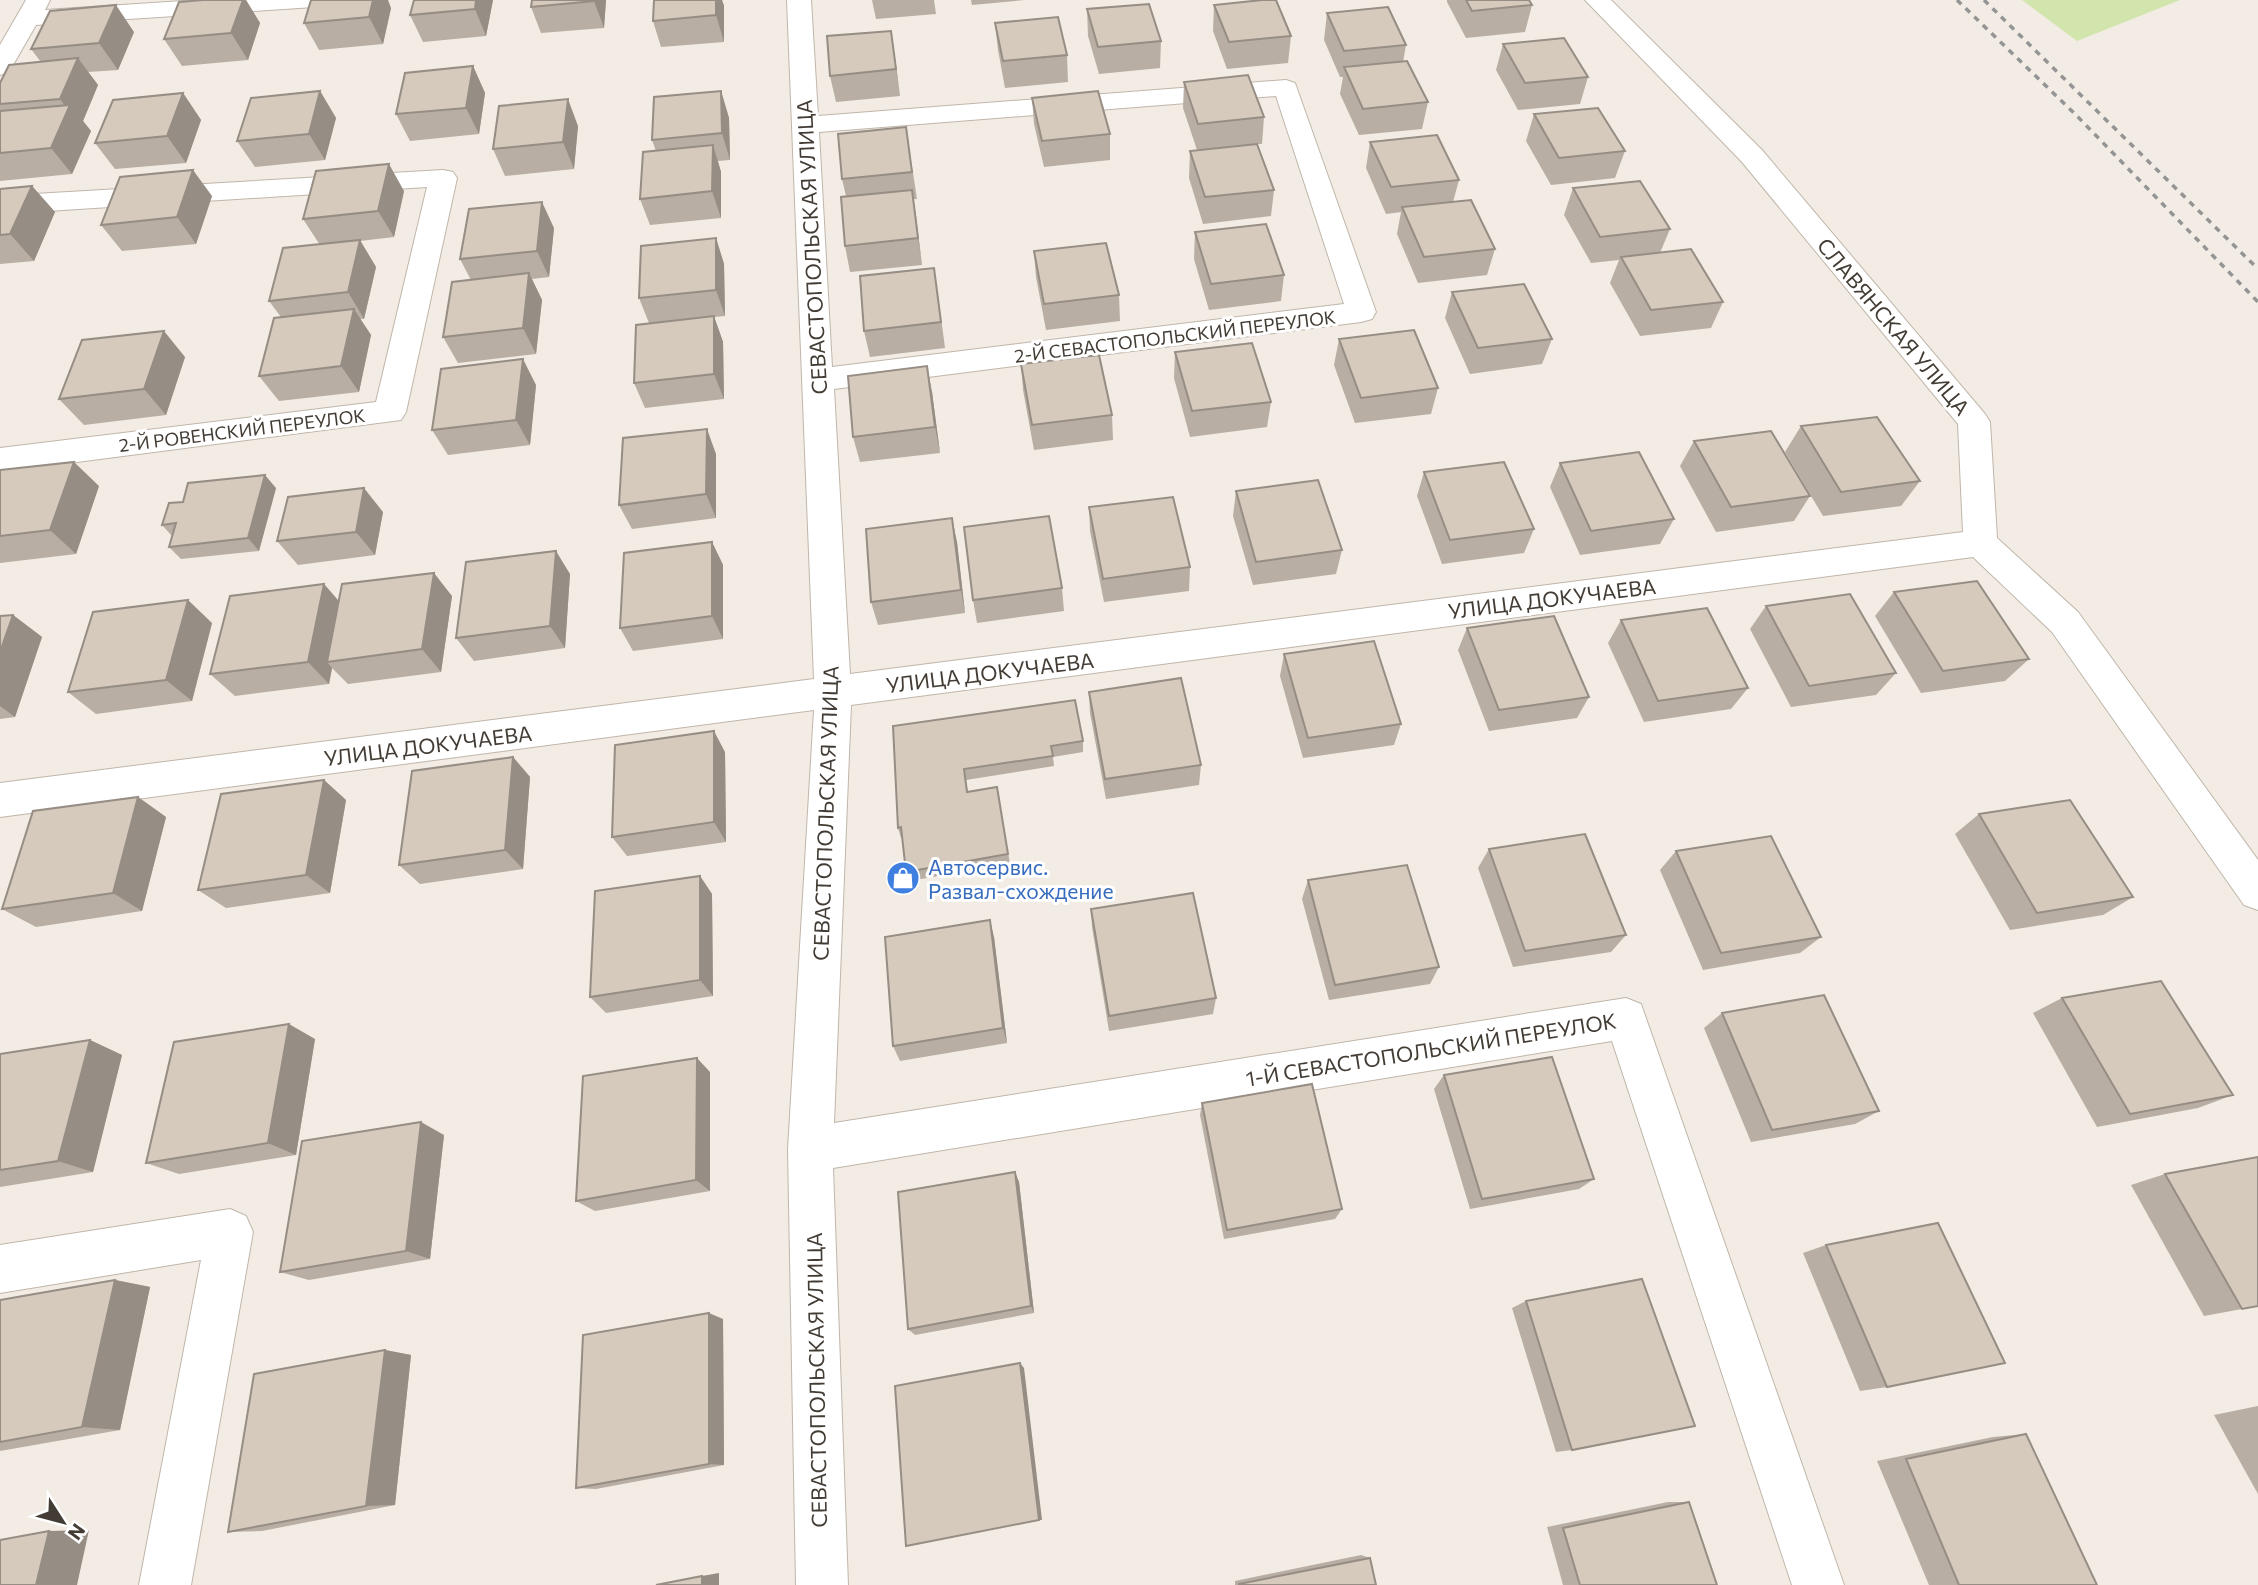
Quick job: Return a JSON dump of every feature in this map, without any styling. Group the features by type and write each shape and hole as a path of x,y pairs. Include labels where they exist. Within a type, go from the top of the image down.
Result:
{"street":[{"path":"0,67 33,9 314,0"},
{"name":"СЕВАСТОПОЛЬСКАЯ УЛИЦА","path":"799,0 833,692 810,1149 822,1585"},
{"name":"СЛАВЯНСКАЯ УЛИЦА","path":"1597,0 1752,156 1974,422 1980,543"},
{"name":"2-Й СЕВАСТОПОЛЬСКИЙ ПЕРЕУЛОК","path":"805,125 1286,88 1361,312 817,380"},
{"name":"2-Й РОВЕНСКИЙ ПЕРЕУЛОК","path":"0,205 443,178 390,412 0,460"},
{"path":"1980,543 2066,622 2258,892"},
{"name":"УЛИЦА ДОКУЧАЕВА","path":"0,800 1980,543"},
{"name":"1-Й СЕВАСТОПОЛЬСКИЙ ПЕРЕУЛОК","path":"810,1149 1626,1018 1818,1585"},
{"path":"0,1269 230,1232 165,1585"}],"green space":[{"path":"2022,0 2180,0 2077,41"}],"building":[{"path":"243,0 231,33 164,39 179,2"},
{"path":"311,0 373,0 369,17 304,23"},
{"path":"414,0 476,0 475,9 410,15"},
{"path":"532,0 594,0 594,1 531,7"},
{"path":"654,0 716,0 716,15 653,21"},
{"path":"1276,0 1291,36 1229,42 1214,5"},
{"path":"1466,0 1529,0 1532,5 1472,11"},
{"path":"1149,4 1161,41 1098,47 1087,9"},
{"path":"116,5 99,43 31,49 50,11"},
{"path":"1388,7 1406,45 1344,51 1327,13"},
{"path":"1058,17 1067,55 1003,61 995,23"},
{"path":"891,31 896,69 830,76 827,36"},
{"path":"1564,38 1588,77 1525,83 1503,44"},
{"path":"78,58 60,99 0,104 0,83 9,65"},
{"path":"1407,61 1428,102 1363,109 1344,67"},
{"path":"473,66 466,108 396,114 405,73"},
{"path":"1248,75 1264,117 1198,124 1184,82"},
{"path":"320,91 309,134 237,141 251,98"},
{"path":"721,91 722,133 652,140 654,97"},
{"path":"1098,91 1110,134 1042,141 1032,98"},
{"path":"183,93 167,136 95,143 113,100"},
{"path":"568,99 563,142 493,149 499,106"},
{"path":"70,105 51,148 0,153 0,111"},
{"path":"1598,108 1625,151 1559,158 1534,114"},
{"path":"906,127 912,172 842,179 838,134"},
{"path":"1437,135 1459,180 1391,187 1370,142"},
{"path":"1257,144 1274,190 1205,197 1190,151"},
{"path":"713,145 712,191 640,199 643,152"},
{"path":"389,164 378,211 303,219 316,171"},
{"path":"193,170 177,217 101,225 120,177"},
{"path":"1640,181 1670,229 1600,237 1573,188"},
{"path":"32,186 10,234 0,235 0,189"},
{"path":"912,190 918,238 845,246 841,197"},
{"path":"1471,200 1495,249 1424,257 1402,207"},
{"path":"542,202 537,251 460,259 469,209"},
{"path":"1266,224 1284,275 1211,284 1195,232"},
{"path":"716,238 716,290 639,298 641,246"},
{"path":"360,240 348,292 269,301 283,248"},
{"path":"1106,243 1119,295 1044,304 1034,251"},
{"path":"1691,249 1723,302 1651,310 1621,257"},
{"path":"934,268 941,322 864,331 860,276"},
{"path":"529,273 523,328 443,337 452,282"},
{"path":"1524,284 1552,339 1478,348 1452,292"},
{"path":"354,309 341,366 259,376 274,318"},
{"path":"714,316 714,374 634,383 636,325"},
{"path":"1414,330 1438,388 1361,398 1339,339"},
{"path":"164,331 144,389 59,399 82,340"},
{"path":"1252,343 1271,402 1192,411 1175,352"},
{"path":"1099,355 1112,415 1032,425 1021,364"},
{"path":"523,359 516,420 432,430 441,369"},
{"path":"927,366 935,427 853,437 848,376"},
{"path":"1877,417 1920,481 1841,492 1801,426"},
{"path":"707,429 706,494 619,505 623,438"},
{"path":"1771,431 1810,496 1731,507 1694,441"},
{"path":"1639,452 1674,519 1591,531 1560,463"},
{"path":"74,462 50,530 0,536 0,470"},
{"path":"1504,462 1534,529 1450,540 1424,472"},
{"path":"265,475 248,538 169,547 176,523 162,525 169,503 183,502 188,483"},
{"path":"1318,480 1342,550 1256,562 1236,491"},
{"path":"364,488 356,532 277,541 288,497"},
{"path":"1173,497 1190,567 1103,579 1089,507"},
{"path":"1049,516 1062,588 973,600 964,527"},
{"path":"952,518 961,590 871,602 866,529"},
{"path":"712,542 712,616 620,628 624,553"},
{"path":"556,551 550,626 456,638 466,562"},
{"path":"434,573 422,649 327,662 342,584"},
{"path":"1977,581 2029,659 1943,671 1894,592"},
{"path":"324,584 308,662 210,674 230,596"},
{"path":"1850,594 1896,673 1809,686 1766,606"},
{"path":"188,600 166,680 68,692 93,612"},
{"path":"1707,608 1748,688 1658,701 1621,620"},
{"path":"13,615 0,652 0,616"},
{"path":"1554,616 1589,697 1499,710 1467,628"},
{"path":"1374,641 1401,724 1308,738 1284,654"},
{"path":"1181,678 1201,765 1105,779 1089,692"},
{"path":"1075,700 1083,741 1051,746 1053,756 964,769 967,792 997,787 1008,854 906,872 901,827 898,828 893,726"},
{"path":"714,731 714,822 612,837 615,745"},
{"path":"513,757 505,850 399,865 412,771"},
{"path":"324,780 306,875 198,890 221,794"},
{"path":"138,797 113,893 2,909 33,811"},
{"path":"2070,800 2133,897 2037,913 1979,814"},
{"path":"1585,834 1626,935 1525,951 1489,849"},
{"path":"1771,836 1821,937 1721,953 1676,851"},
{"path":"1407,865 1439,967 1335,985 1308,880"},
{"path":"700,876 700,980 590,997 595,891"},
{"path":"1193,893 1216,998 1109,1016 1091,909"},
{"path":"990,920 1003,1028 893,1046 885,937"},
{"path":"2161,981 2233,1095 2130,1114 2062,998"},
{"path":"1824,995 1879,1111 1772,1130 1722,1013"},
{"path":"289,1024 268,1143 146,1163 174,1042"},
{"path":"90,1040 58,1161 0,1170 0,1054"},
{"path":"1552,1057 1594,1179 1482,1199 1444,1075"},
{"path":"697,1058 696,1180 576,1201 583,1076"},
{"path":"1312,1084 1342,1209 1227,1230 1202,1103"},
{"path":"421,1122 406,1251 280,1272 302,1141"},
{"path":"2258,1157 2258,1306 2242,1309 2165,1174"},
{"path":"1015,1172 1031,1306 908,1329 898,1192"},
{"path":"1938,1223 2005,1363 1887,1387 1826,1245"},
{"path":"1642,1279 1695,1426 1572,1450 1526,1301"},
{"path":"115,1280 82,1427 0,1442 0,1300"},
{"path":"709,1313 709,1464 576,1488 583,1335"},
{"path":"385,1350 366,1506 228,1532 254,1374"},
{"path":"1020,1363 1039,1520 906,1546 895,1386"},
{"path":"2026,1434 2097,1585 1959,1585 1906,1459"},
{"path":"1689,1502 1717,1585 1580,1585 1563,1528"},
{"path":"49,1531 36,1585 0,1585 0,1540"},
{"path":"1370,1558 1376,1585 1239,1585 1239,1584"},
{"path":"702,1576 702,1585 656,1585"}],"railway":[{"path":"1957,0 2075,114 2258,302"},
{"path":"1984,0 2258,269"}],"place":[{"name":"Автосервис. Развал-схождение","path":"903,878"}]}
